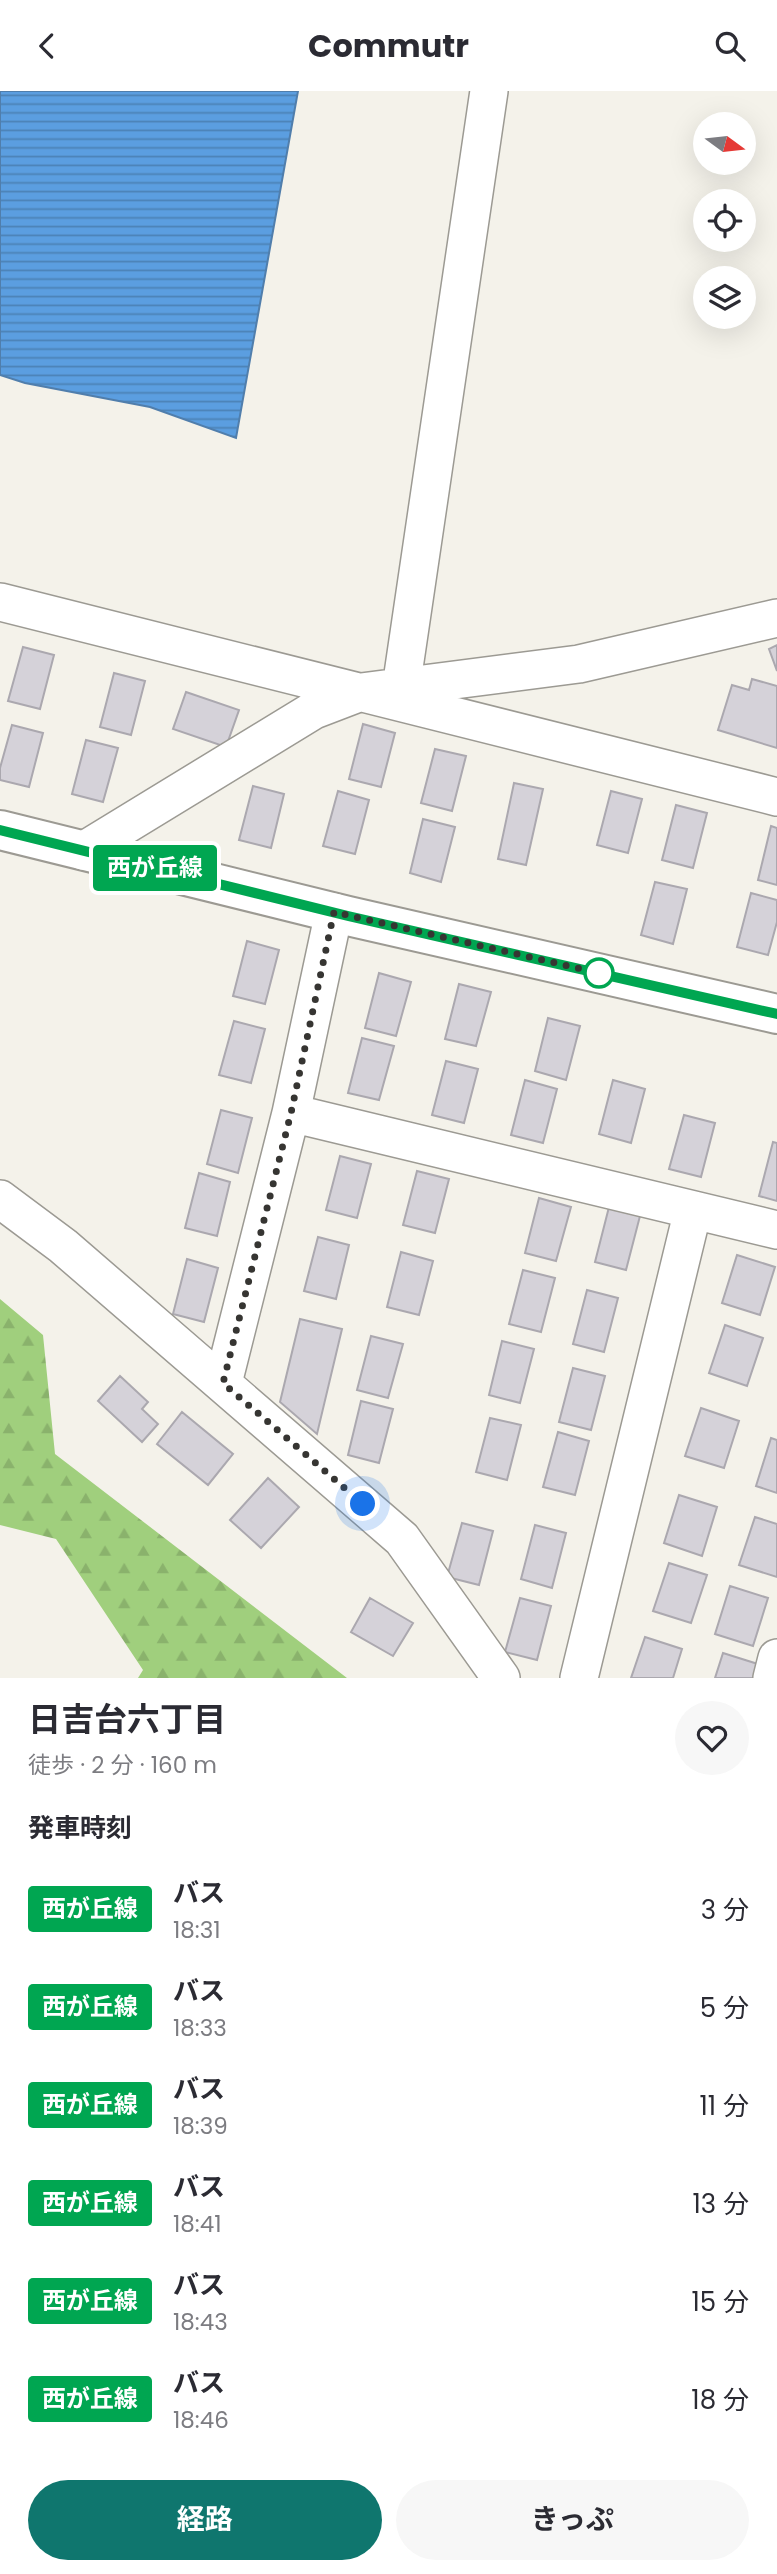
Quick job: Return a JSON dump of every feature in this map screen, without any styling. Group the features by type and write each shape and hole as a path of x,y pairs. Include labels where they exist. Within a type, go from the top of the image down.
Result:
{"street":[{"path":"401,688 489,91"},
{"path":"0,601 777,797"},
{"path":"83,851 314,711 361,692 579,664 777,618"},
{"path":"0,830 334,912 777,1014"},
{"path":"223,1383 291,1113 334,912"},
{"path":"291,1113 777,1230"},
{"path":"0,1199 63,1246 402,1539 500,1678"},
{"path":"579,1678 693,1210"},
{"path":"772,1678 777,1658"}],"green space":[{"path":"0,1299 43,1335 55,1454 347,1678 138,1678 143,1670 56,1539 0,1525"}],"water":[{"path":"0,91 298,91 236,438 150,407 25,383 0,375"}],"building":[{"path":"777,645 777,671 769,649"},
{"path":"23,647 54,655 40,709 8,701"},
{"path":"114,673 145,681 131,735 100,727"},
{"path":"752,679 777,686 777,748 718,730 732,685 749,690"},
{"path":"186,692 239,710 226,747 173,729"},
{"path":"363,724 395,733 381,787 349,779"},
{"path":"12,725 43,733 29,787 0,780 0,768"},
{"path":"86,740 118,748 103,802 72,794"},
{"path":"435,749 466,756 452,811 421,803"},
{"path":"514,783 543,789 526,865 498,859"},
{"path":"253,786 284,794 271,848 239,840"},
{"path":"338,791 369,800 355,854 323,846"},
{"path":"611,791 642,799 628,853 597,845"},
{"path":"676,805 707,813 693,868 662,860"},
{"path":"423,819 455,827 441,882 410,873"},
{"path":"771,826 777,828 777,885 758,880"},
{"path":"655,882 687,889 673,944 641,935"},
{"path":"751,893 777,900 777,922 768,955 737,947"},
{"path":"247,941 279,950 265,1004 233,996"},
{"path":"379,973 411,982 396,1036 365,1028"},
{"path":"459,984 491,992 476,1046 445,1039"},
{"path":"548,1018 580,1026 566,1080 535,1071"},
{"path":"234,1021 265,1029 251,1083 219,1075"},
{"path":"362,1038 394,1046 379,1100 348,1093"},
{"path":"446,1061 478,1069 464,1123 432,1115"},
{"path":"525,1080 557,1089 543,1143 511,1135"},
{"path":"613,1080 645,1089 631,1143 599,1134"},
{"path":"221,1110 252,1118 238,1173 207,1164"},
{"path":"684,1115 715,1123 701,1177 669,1169"},
{"path":"773,1142 777,1143 777,1201 759,1196"},
{"path":"340,1156 371,1164 357,1218 326,1210"},
{"path":"417,1171 449,1179 435,1233 403,1225"},
{"path":"199,1173 230,1182 217,1236 185,1228"},
{"path":"539,1198 571,1207 556,1261 525,1253"},
{"path":"609,1207 640,1216 626,1270 595,1262"},
{"path":"318,1237 349,1245 336,1299 304,1291"},
{"path":"401,1252 433,1261 419,1315 387,1307"},
{"path":"737,1255 775,1267 760,1315 722,1303"},
{"path":"187,1259 218,1268 204,1322 173,1314"},
{"path":"523,1270 555,1278 541,1332 509,1324"},
{"path":"587,1290 618,1298 604,1352 573,1344"},
{"path":"300,1319 342,1329 317,1434 280,1402"},
{"path":"725,1325 763,1338 747,1386 709,1373"},
{"path":"371,1336 403,1344 388,1398 357,1390"},
{"path":"502,1341 534,1349 520,1403 489,1395"},
{"path":"573,1368 605,1376 591,1430 559,1422"},
{"path":"120,1376 148,1402 142,1409 158,1424 142,1442 98,1401"},
{"path":"361,1401 393,1409 379,1463 348,1455"},
{"path":"701,1408 739,1421 724,1468 685,1456"},
{"path":"182,1412 233,1454 208,1485 157,1444"},
{"path":"490,1418 521,1425 507,1480 476,1472"},
{"path":"558,1432 589,1441 575,1495 543,1487"},
{"path":"771,1438 777,1440 777,1493 756,1486"},
{"path":"268,1478 299,1507 261,1548 230,1520"},
{"path":"679,1495 717,1507 702,1556 664,1543"},
{"path":"755,1517 777,1524 777,1577 739,1565"},
{"path":"462,1523 493,1531 479,1585 447,1577"},
{"path":"535,1525 566,1533 552,1588 521,1579"},
{"path":"669,1563 707,1575 691,1623 653,1611"},
{"path":"730,1586 768,1598 753,1646 715,1634"},
{"path":"370,1598 413,1623 393,1656 351,1632"},
{"path":"520,1598 551,1606 537,1660 505,1652"},
{"path":"645,1637 682,1649 673,1678 631,1678"},
{"path":"723,1653 761,1665 757,1678 715,1678"}],"bus line":[{"name":"西が丘線","path":"0,830 348,916 777,1014"}],"route":[{"path":"363,1504 223,1383 291,1113 334,912 599,973"}]}
